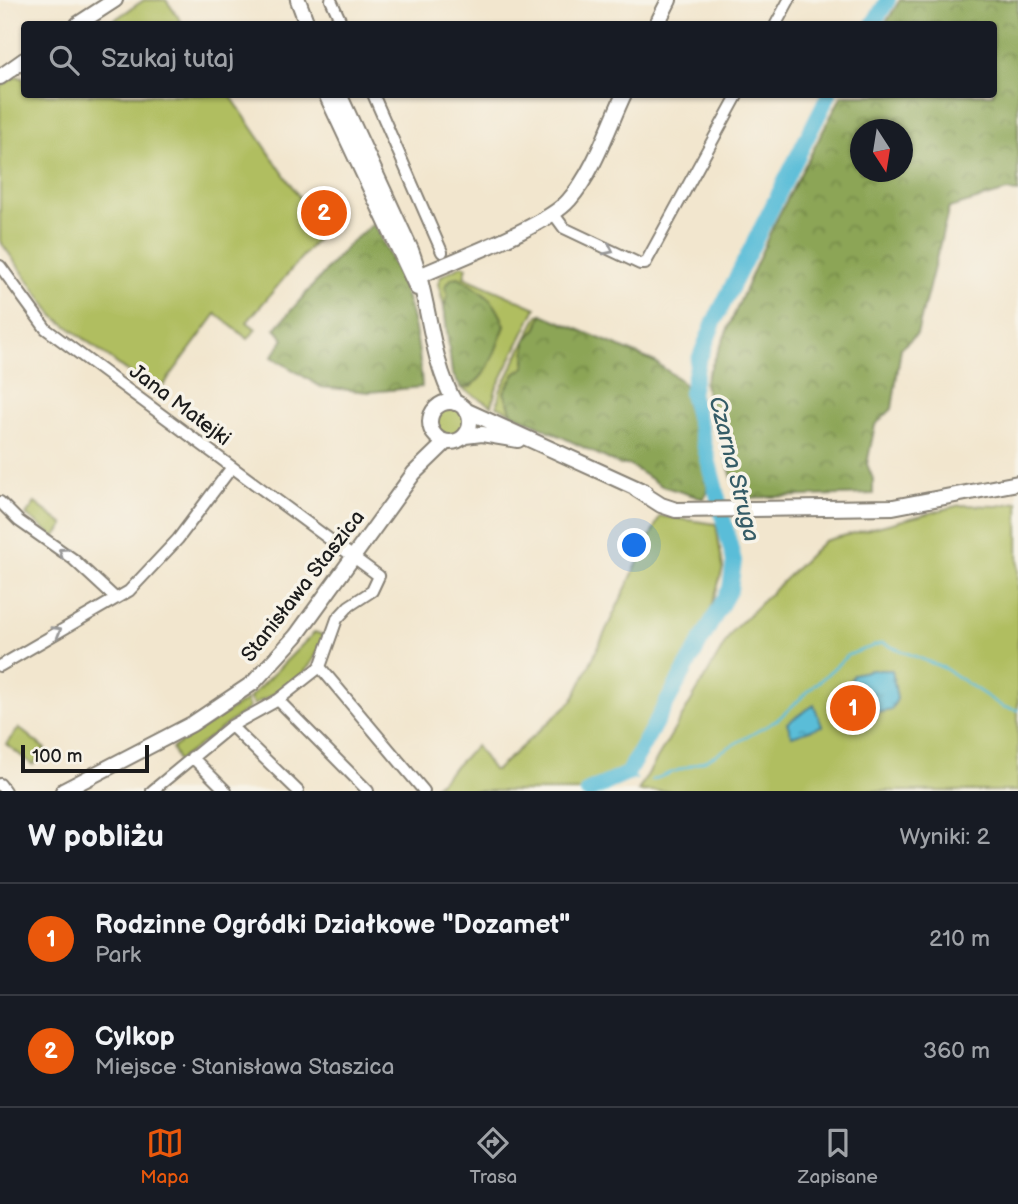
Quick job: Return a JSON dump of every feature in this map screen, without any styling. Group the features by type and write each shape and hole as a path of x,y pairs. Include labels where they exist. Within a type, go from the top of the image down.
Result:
{"street":[{"path":"288,0 295,21"},
{"path":"298,0 306,21"},
{"path":"331,0 341,21"},
{"path":"658,21 669,0"},
{"path":"778,21 789,0"},
{"path":"82,21 108,2"},
{"path":"0,76 21,62"},
{"path":"328,98 417,278"},
{"path":"342,98 417,278 437,352 460,406 470,421 465,436"},
{"path":"375,98 442,252"},
{"path":"417,278 554,213 570,200 622,98"},
{"path":"554,213 564,228 645,264 735,98"},
{"name":"Jana Matejki","path":"0,266 46,328 379,576 377,586 349,606 337,620 320,667"},
{"path":"437,352 437,407 430,417 430,429 438,439 446,442 482,434 535,444"},
{"path":"437,407 460,406 676,510 893,507 1018,483"},
{"name":"Stanisława Staszica","path":"63,791 192,724 234,699 284,651 355,558 414,473 428,443 430,429"},
{"name":"Stanisława Staszica","path":"414,473 446,442"},
{"path":"0,666 114,597 129,591 154,568 232,467"},
{"path":"0,502 19,522 73,559 114,597"},
{"path":"152,791 231,726 278,700 320,667 424,791"},
{"path":"278,700 368,791"},
{"path":"231,726 298,791"},
{"path":"192,757 226,791"},
{"path":"0,784 5,791"}],"green space":[{"path":"144,0 166,0 181,21 112,21"},
{"path":"900,0 1018,0 1018,192 1007,191 949,208 917,334 901,348 892,409 875,425 867,464 873,479 873,494 738,498 704,383 773,226 840,98 997,98 997,21 887,21"},
{"path":"17,76 21,78 21,98 232,98 323,232 247,322 256,329 248,339 216,314 157,394 54,316 0,241 0,87"},
{"path":"374,223 408,302 417,341 422,387 369,392 321,387 272,357 284,339 275,329 349,244"},
{"path":"462,265 467,267 464,277 536,308 496,389 492,406 461,388 471,387 487,366 505,326 494,305 478,293 448,295 444,307 438,283 441,276"},
{"path":"459,277 492,302 505,326 484,373 470,386 461,388 452,373 444,307 448,295 445,287 452,278"},
{"path":"542,314 537,328 526,340 525,367 515,374 504,392 512,413 497,406 500,391 538,315"},
{"path":"542,314 655,362 680,380 686,388 686,403 703,460 708,491 704,499 662,486 629,465 620,465 512,413 504,392 515,374 525,367 526,340 537,328"},
{"path":"449,406 460,411 465,422 460,433 449,438 438,433 433,422 438,411"},
{"path":"1018,502 1018,791 638,791 733,630 824,541 960,505 997,506"},
{"path":"35,503 64,525 55,537 26,515"},
{"path":"660,516 716,524 723,568 711,609 626,771 580,791 430,791 476,746 493,770 496,770 573,700"},
{"path":"315,632 325,636 305,671 289,685 254,705 249,698"},
{"path":"246,700 249,708 178,761 172,748"},
{"path":"19,728 45,749 33,765 6,744"}],"water":[{"path":"871,670 892,670 897,699 891,710 855,717 848,686 853,674"},
{"path":"814,705 822,726 792,736 787,723"}],"waterway":[{"name":"Czarna Struga","path":"875,21 888,0"},
{"name":"Czarna Struga","path":"588,791 627,774 730,589 734,561 691,393 698,362 714,322 827,98"},
{"path":"652,780 706,760 777,720 848,655 882,643 944,668 1003,707 1018,710"},
{"path":"627,774 636,779"}],"place":[{"name":"Cylkop","path":"324,213"},
{"name":"Rodzinne Ogródki Działkowe \"Dozamet\"","path":"853,708"}]}
